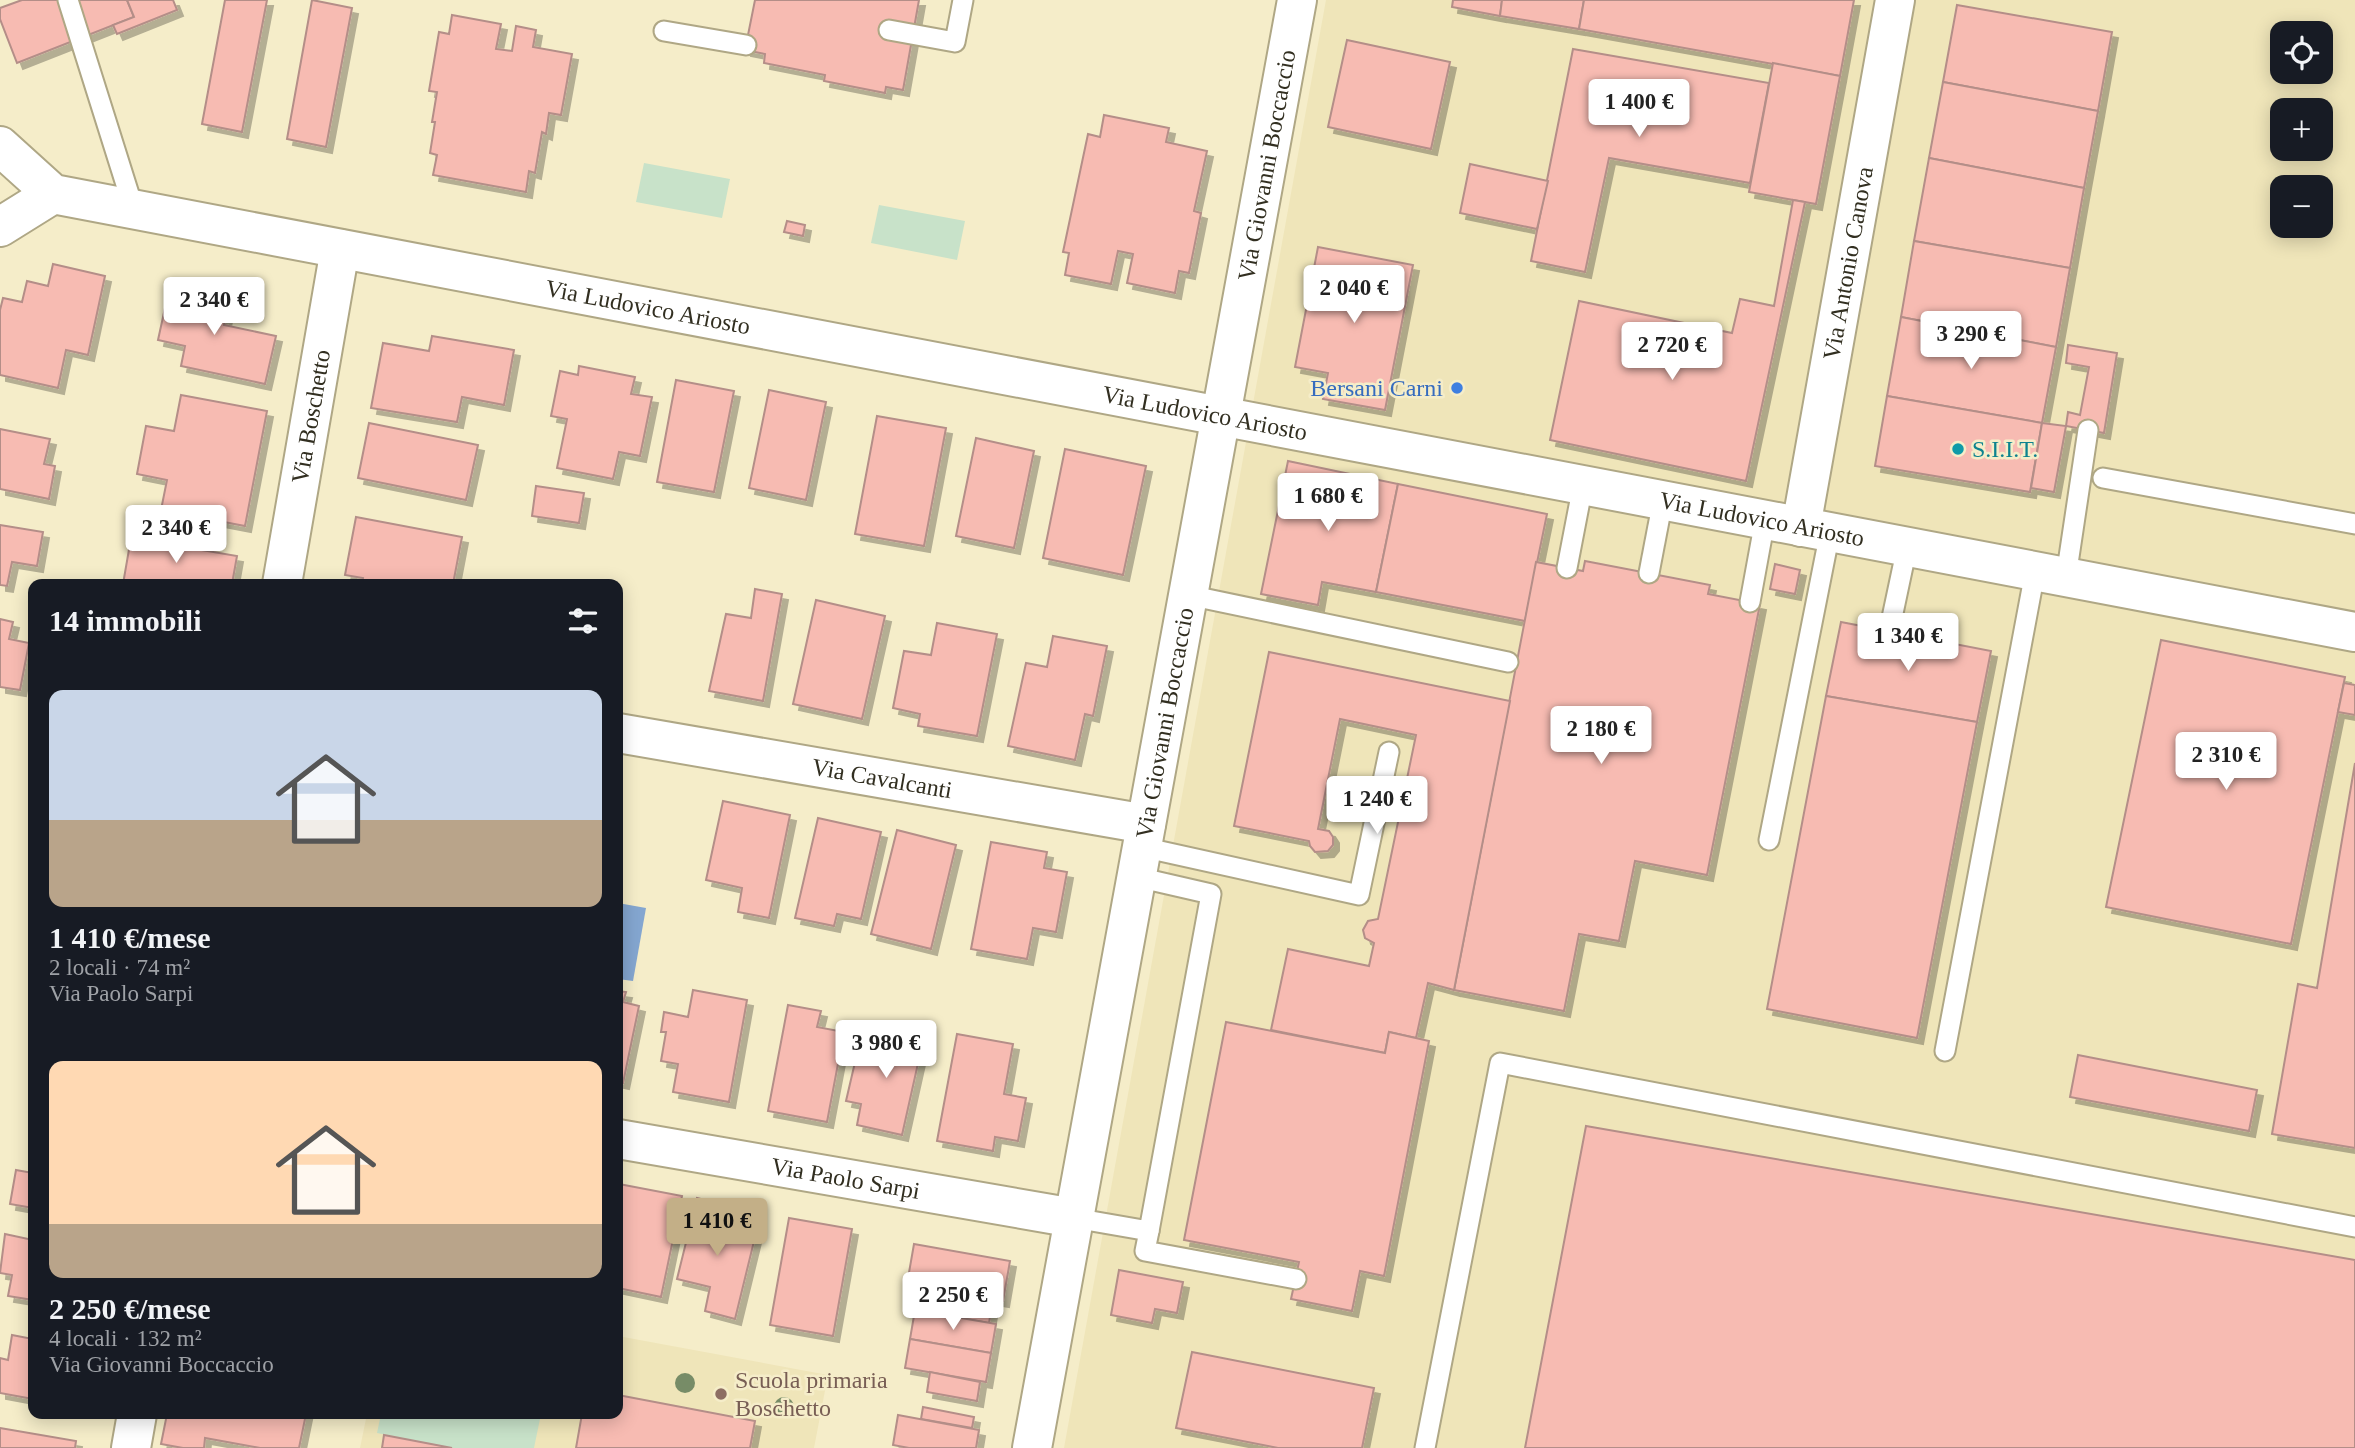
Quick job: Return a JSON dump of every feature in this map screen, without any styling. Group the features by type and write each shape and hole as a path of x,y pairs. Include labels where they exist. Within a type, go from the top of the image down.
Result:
{"street":[{"name":"Via Giovanni Boccaccio","path":"1032,1448 1297,0"},
{"name":"Via Antonio Canova","path":"1799,526 1895,0"},
{"path":"0,146 54,194 0,227"},
{"name":"Via Ludovico Ariosto","path":"54,194 2355,632"},
{"name":"Via Boschetto","path":"283,579 340,249"},
{"name":"Via Cavalcanti","path":"623,734 1142,849"},
{"name":"Via Paolo Sarpi","path":"623,1140 1074,1217"},
{"path":"131,1448 136,1419"}],"lane":[{"path":"68,0 134,210"},
{"path":"889,30 955,42 963,0"},
{"path":"664,31 746,46"},
{"path":"1945,1051 2050,575 2088,430"},
{"path":"2103,478 2355,524"},
{"path":"1567,568 1583,485"},
{"path":"1649,573 1662,500"},
{"path":"1750,602 1799,526"},
{"path":"1769,840 1799,526"},
{"path":"1889,632 1907,547"},
{"path":"1188,595 1508,662"},
{"path":"1142,849 1359,895 1389,752"},
{"path":"1142,849 1211,894 1145,1251 1296,1279"},
{"path":"1425,1448 1500,1063 2355,1227"},
{"path":"1074,1217 1149,1231"}],"shaded area":[{"path":"1326,0 2355,0 2355,1448 1064,1448"},
{"name":"Scuola primaria Boschetto","path":"623,1337 828,1375 814,1448 360,1448 366,1419 623,1419"}],"green space":[{"path":"644,163 730,179 722,218 636,202"},
{"path":"879,205 965,221 957,260 871,243"},
{"path":"380,1419 540,1419 534,1448 452,1448 377,1433"}],"water":[{"path":"623,904 646,908 633,981 623,980"}],"building":[{"path":"22,0 127,0 134,17 17,63 0,19 0,8"},
{"path":"127,0 173,0 177,10 117,34 113,25 134,17"},
{"path":"225,0 267,0 242,132 202,124"},
{"path":"312,0 352,8 326,147 287,139"},
{"path":"755,0 919,0 903,90 886,87 885,93 824,81 825,75 764,63 765,54 745,50"},
{"path":"1453,0 1502,0 1500,16 1452,7"},
{"path":"1502,0 1584,0 1579,29 1500,16"},
{"path":"1584,0 1854,0 1840,76 1579,29"},
{"path":"1957,5 2112,32 2098,111 1943,82"},
{"path":"452,15 501,24 496,49 512,51 516,26 536,30 533,47 572,54 561,115 549,113 546,134 542,132 535,173 529,171 526,192 433,175 437,155 430,153 437,92 429,91 439,32 449,34"},
{"path":"1347,40 1450,62 1431,149 1328,127"},
{"path":"1573,49 1769,83 1750,183 1609,158 1585,272 1531,261"},
{"path":"1773,63 1840,76 1816,204 1749,192"},
{"path":"1943,82 2098,111 2084,188 1929,158"},
{"path":"1104,115 1169,128 1166,142 1207,151 1194,211 1201,213 1189,273 1179,271 1175,293 1127,283 1133,254 1118,251 1111,284 1065,275 1069,253 1063,252 1088,134 1100,137"},
{"path":"1929,158 2084,188 2070,268 1914,241"},
{"path":"1470,164 1548,181 1537,229 1460,213"},
{"path":"1793,200 1805,202 1746,481 1550,440 1579,301 1732,333 1740,299 1774,306"},
{"path":"787,221 805,225 803,236 784,232"},
{"path":"1914,241 2070,268 2056,347 1901,317"},
{"path":"1318,247 1413,265 1385,410 1323,399 1328,373 1295,367"},
{"path":"53,264 105,276 88,355 66,350 58,388 0,375 0,310 3,298 22,302 27,281 48,286"},
{"path":"170,285 230,298 224,325 276,336 265,384 181,366 185,346 158,340"},
{"path":"1901,317 2056,347 2042,423 1887,396"},
{"path":"432,336 514,350 504,405 462,397 457,422 371,408 383,343 429,351"},
{"path":"2068,345 2117,353 2104,433 2066,426 2068,412 2080,415 2089,367 2066,363"},
{"path":"579,366 635,377 631,394 652,397 640,456 619,452 613,479 557,468 567,419 551,416 560,371 578,375"},
{"path":"676,380 734,391 714,492 657,482"},
{"path":"769,390 826,402 806,500 749,488"},
{"path":"181,395 267,411 245,526 161,510 167,480 137,474 146,426 174,431"},
{"name":"S.I.I.T.","path":"1887,396 2042,423 2030,492 1875,466"},
{"path":"877,416 946,428 924,546 855,534"},
{"path":"369,423 478,445 466,500 358,478"},
{"path":"2042,423 2066,426 2054,492 2031,488"},
{"path":"0,429 50,439 44,464 55,466 49,499 0,489"},
{"path":"976,438 1034,451 1014,548 956,536"},
{"path":"1065,449 1146,466 1123,575 1043,558"},
{"path":"1288,461 1398,484 1376,592 1322,582 1318,605 1261,594"},
{"path":"1398,484 1547,514 1525,621 1376,592"},
{"path":"536,486 584,493 579,523 532,516"},
{"path":"356,517 462,537 454,579 363,579 345,575"},
{"path":"0,525 43,532 37,566 12,562 7,586 0,585"},
{"path":"131,538 237,556 233,579 124,579"},
{"path":"1585,561 1710,585 1708,594 1760,604 1707,875 1635,861 1619,941 1579,934 1564,1011 1454,990 1536,562 1583,571"},
{"path":"1775,564 1800,570 1795,594 1770,589"},
{"path":"755,589 782,594 763,701 709,691 726,614 751,618"},
{"path":"816,600 885,616 862,719 793,704"},
{"path":"0,619 13,622 9,639 28,643 28,648 20,690 0,687"},
{"path":"1841,622 1991,651 1977,722 1826,696"},
{"path":"937,623 997,634 977,736 918,726 920,714 893,708 904,651 931,655"},
{"path":"1053,636 1107,646 1093,716 1085,714 1075,760 1008,746 1026,663 1047,667"},
{"path":"2161,640 2345,677 2291,944 2106,907"},
{"path":"1269,652 1510,701 1454,990 1428,983 1416,1038 1389,1032 1385,1053 1271,1030 1288,949 1369,966 1374,943 1365,938 1363,930 1368,921 1378,919 1416,735 1340,719 1318,829 1329,831 1333,837 1333,845 1328,851 1315,852 1309,841 1234,826"},
{"path":"2344,683 2355,685 2355,715 2338,712"},
{"path":"1826,696 1977,722 1917,1038 1767,1009"},
{"path":"2355,763 2355,1148 2272,1134 2298,984 2317,988"},
{"path":"723,801 790,815 769,918 738,912 742,888 706,880"},
{"path":"818,818 881,832 861,919 837,914 834,926 795,918"},
{"path":"897,830 956,845 931,949 871,934"},
{"path":"991,842 1047,852 1044,868 1067,872 1056,932 1033,928 1027,959 971,949"},
{"path":"693,990 747,1000 729,1102 673,1092 678,1064 661,1061 666,1032 661,1032 664,1012 688,1017"},
{"path":"623,1002 639,1006 623,1083"},
{"path":"788,1005 821,1011 817,1027 844,1032 827,1122 768,1111"},
{"path":"1226,1022 1385,1053 1389,1032 1429,1041 1384,1276 1360,1271 1352,1311 1291,1299 1299,1262 1184,1240"},
{"path":"888,1024 925,1032 902,1135 857,1125 861,1104 846,1101 859,1045 882,1050"},
{"path":"957,1034 1013,1044 1004,1094 1026,1098 1018,1141 995,1137 993,1151 937,1141"},
{"path":"2078,1055 2257,1090 2249,1131 2070,1097"},
{"path":"1586,1126 2355,1260 2355,1448 1525,1448"},
{"path":"16,1170 28,1172 28,1207 10,1204"},
{"path":"623,1185 682,1196 661,1297 623,1289"},
{"path":"697,1198 724,1205 720,1225 756,1233 735,1319 705,1311 710,1287 677,1279"},
{"path":"789,1218 852,1229 833,1336 770,1325"},
{"path":"5,1234 28,1239 28,1299 8,1296 12,1275 0,1273"},
{"path":"914,1244 1010,1261 1003,1301 907,1284"},
{"path":"1119,1270 1183,1282 1177,1313 1155,1309 1152,1323 1111,1315"},
{"path":"941,1290 993,1300 991,1311 939,1302"},
{"path":"939,1302 991,1311 989,1323 937,1314"},
{"path":"915,1310 996,1324 991,1353 910,1339"},
{"path":"12,1335 28,1338 28,1398 0,1393 0,1358 8,1360"},
{"path":"910,1339 991,1353 986,1382 905,1368"},
{"path":"1192,1352 1374,1388 1362,1448 1278,1448 1176,1428"},
{"path":"930,1372 980,1382 977,1401 927,1392"},
{"path":"623,1396 755,1421 750,1448 576,1448 581,1419 623,1419"},
{"path":"923,1407 974,1417 972,1428 921,1419"},
{"path":"898,1415 979,1430 976,1448 909,1448 893,1445"},
{"path":"166,1419 305,1419 299,1448 260,1448 205,1438 204,1448 161,1444"},
{"path":"0,1428 76,1441 75,1448 0,1448"},
{"path":"384,1435 452,1448 382,1448"}],"place":[{"name":"Bersani Carni","path":"1457,388"},
{"name":"S.I.I.T.","path":"1958,449"},
{"name":"Scuola primaria Boschetto","path":"721,1394"}]}
